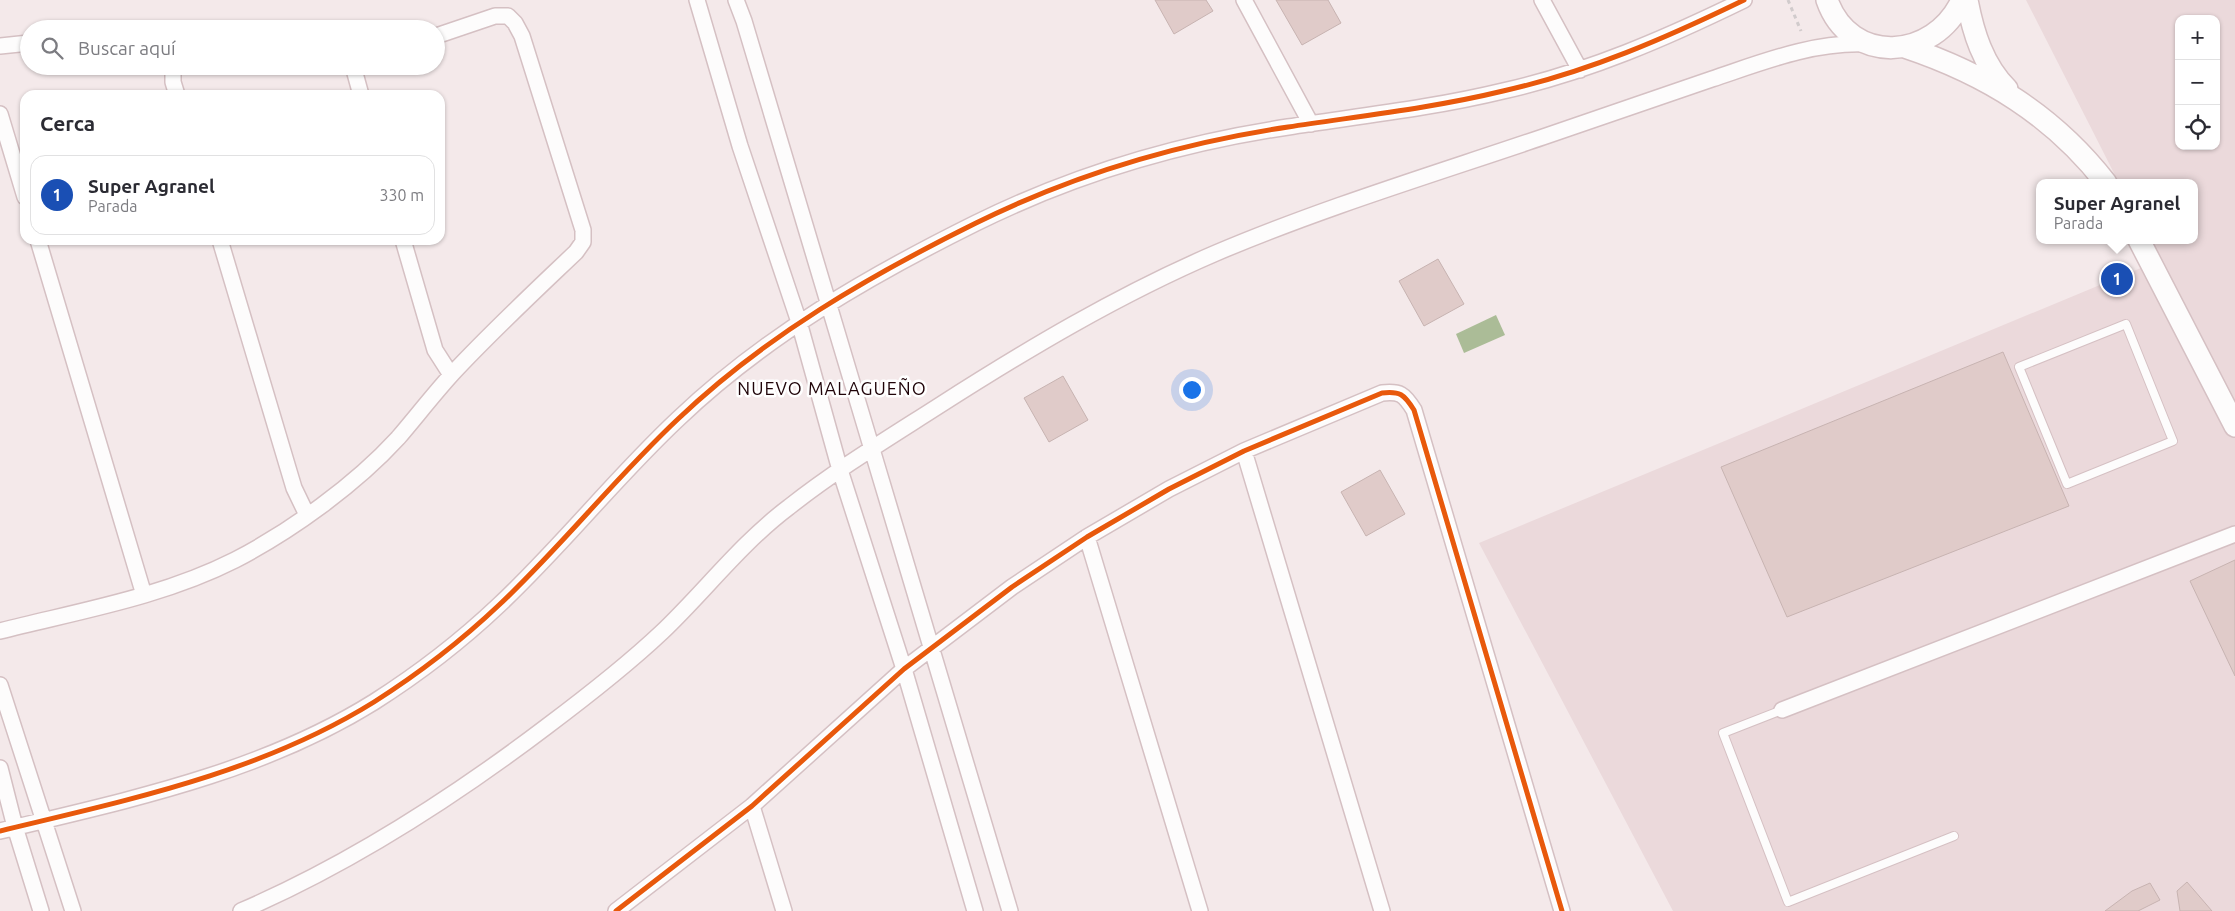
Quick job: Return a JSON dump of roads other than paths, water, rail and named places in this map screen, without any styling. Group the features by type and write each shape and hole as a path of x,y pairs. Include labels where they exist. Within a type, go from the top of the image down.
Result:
{"main road":[{"path":"1826,0 1841,24 1855,36 1882,47 1905,47 1936,34 1952,18 1962,0"},
{"path":"1967,0 1973,30 1985,57 1998,78 2017,100"},
{"path":"1905,47 1952,64 2017,100 2054,127 2084,155 2103,179"},
{"path":"2141,244 2235,426"}],"street":[{"path":"697,0 740,146 799,322 840,470 904,670 975,911"},
{"path":"736,0 744,21 894,527 932,646 1010,911"},
{"path":"1244,0 1311,124"},
{"path":"1542,0 1580,70"},
{"path":"7,829 156,793 267,757 317,734 372,703 414,675 460,640 501,603 643,452 684,413 799,322 827,304 980,221 1054,190 1119,166 1181,148 1286,127 1477,97 1551,79 1680,32 1744,0"},
{"path":"0,631 144,595 192,579 276,538 358,476 390,445 452,375 576,252 583,242 583,230 522,36 516,23 508,16 495,16 445,33"},
{"path":"241,911 314,876 374,843 499,763 586,697 632,659 668,626 751,539 786,509 872,449 992,372 1057,334 1174,272 1219,252 1317,215 1790,53 1847,43 1871,44"},
{"path":"0,46 20,44"},
{"path":"173,75 175,90"},
{"path":"355,75 360,90"},
{"path":"0,114 20,180"},
{"path":"39,245 144,595"},
{"path":"221,245 294,488 308,514"},
{"path":"404,245 435,350 452,375"},
{"path":"616,911 752,806 932,646 1012,587 1087,537 1169,489 1244,451 1382,393 1395,391 1406,398 1414,410 1562,911"},
{"path":"1244,451 1382,911"},
{"path":"1782,710 2235,534"},
{"path":"1087,537 1200,911"},
{"path":"0,685 73,911"},
{"path":"0,768 7,829 41,911"},
{"path":"752,806 784,911"}],"lane":[{"path":"2126,324 2173,441 2067,484 2019,366 2126,324"},
{"path":"1782,710 1723,733 1788,902 1954,836"}],"place":[{"name":"Super Agranel","path":"2117,279"}],"district":[{"name":"NUEVO MALAGUEÑO","path":"832,388"}]}
